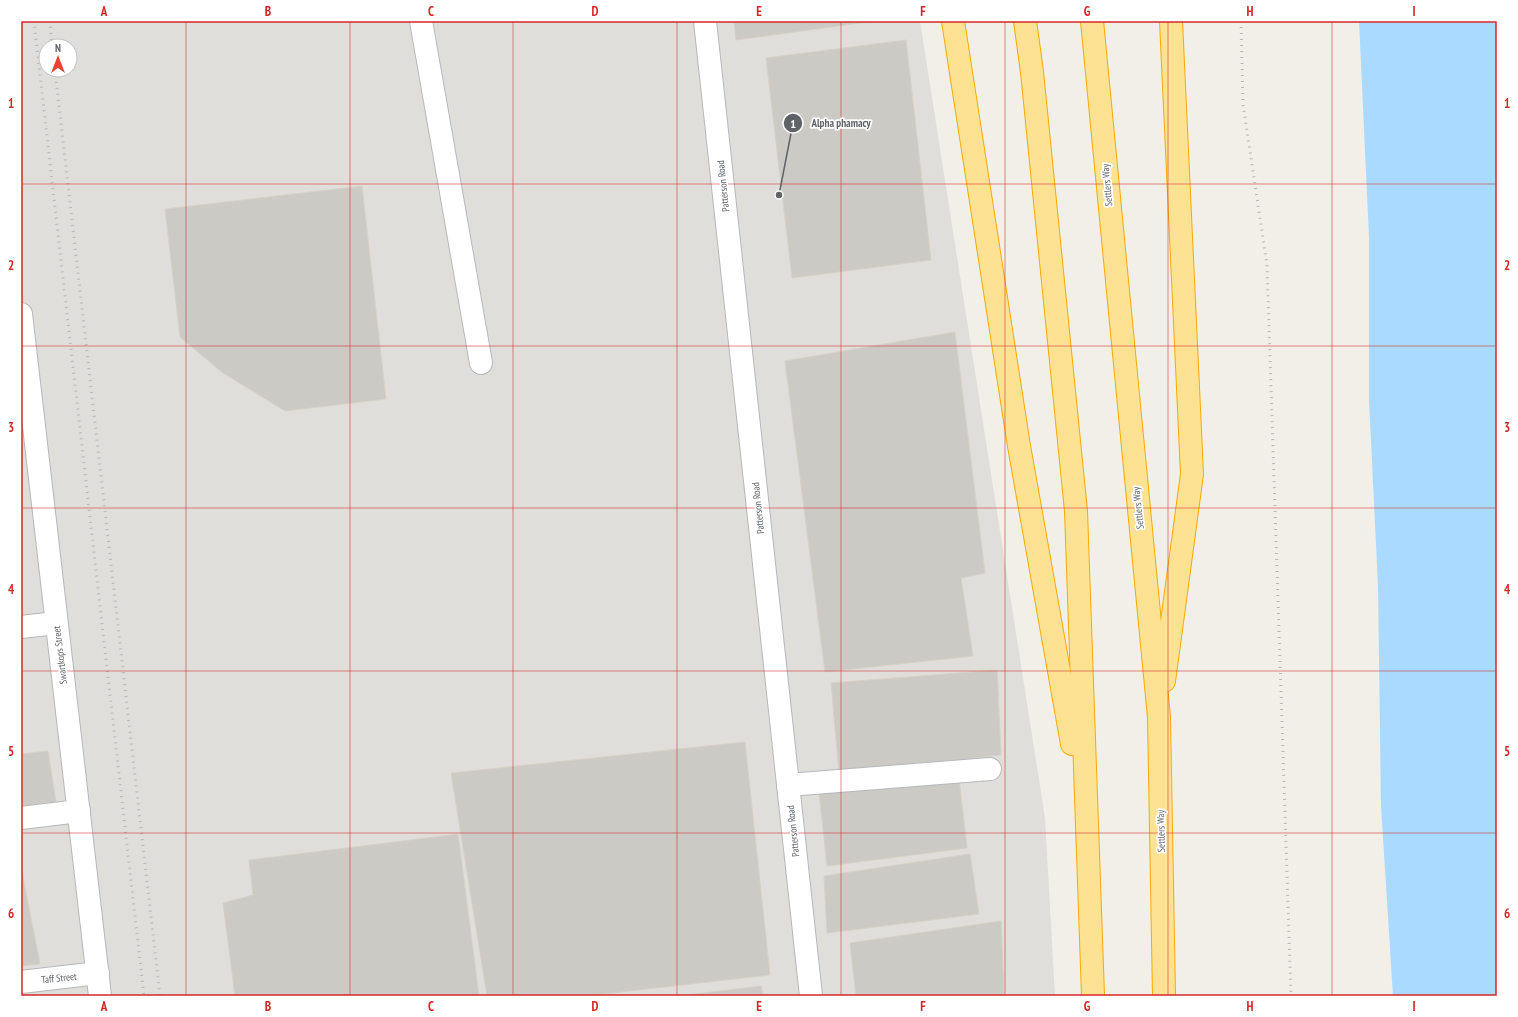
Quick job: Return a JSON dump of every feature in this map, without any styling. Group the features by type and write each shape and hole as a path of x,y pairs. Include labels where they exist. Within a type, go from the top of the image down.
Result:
{"highway":[{"path":"953,21 1019,446 1085,820"},
{"path":"1025,21 1032,72 1076,511 1092,996"},
{"name":"Settlers Way","path":"1092,21 1159,718 1164,996"},
{"path":"1159,718 1192,474 1170,21"}],"street":[{"path":"421,21 480,363"},
{"name":"Patterson Road","path":"705,21 811,996"},
{"name":"Swartkops Street","path":"21,314 100,996"},
{"path":"21,627 56,623"},
{"path":"788,785 990,769"},
{"path":"21,818 79,811"},
{"name":"Taff Street","path":"21,982 98,974"}],"shaded area":[{"path":"21,21 920,21 1045,818 1055,996 21,996"}],"water":[{"path":"1359,21 1497,21 1497,996 1393,996 1381,806 1378,586 1369,400 1369,237"}],"building":[{"path":"734,21 875,21 736,40"},
{"path":"906,40 931,260 792,278 766,58"},
{"path":"362,186 386,399 285,411 223,373 180,337 165,209"},
{"path":"955,332 985,573 961,578 973,656 825,672 785,361"},
{"path":"997,670 1001,755 839,773 831,683"},
{"path":"745,742 770,975 586,996 487,996 451,773"},
{"path":"48,751 56,802 21,806 21,754"},
{"path":"959,778 967,848 827,866 819,792"},
{"path":"458,834 479,996 235,996 223,903 253,895 249,860"},
{"path":"970,854 979,914 827,933 824,876"},
{"path":"21,867 40,964 21,966"},
{"path":"1001,921 1004,996 856,996 850,943"},
{"path":"761,986 763,996 679,996"}],"railway":[{"path":"34,21 144,996"},
{"path":"50,21 51,38"},
{"path":"1241,21 1243,104 1267,265 1291,996"},
{"path":"56,78 160,996"}],"place":[{"name":"Alpha phamacy","path":"779,195"}]}
